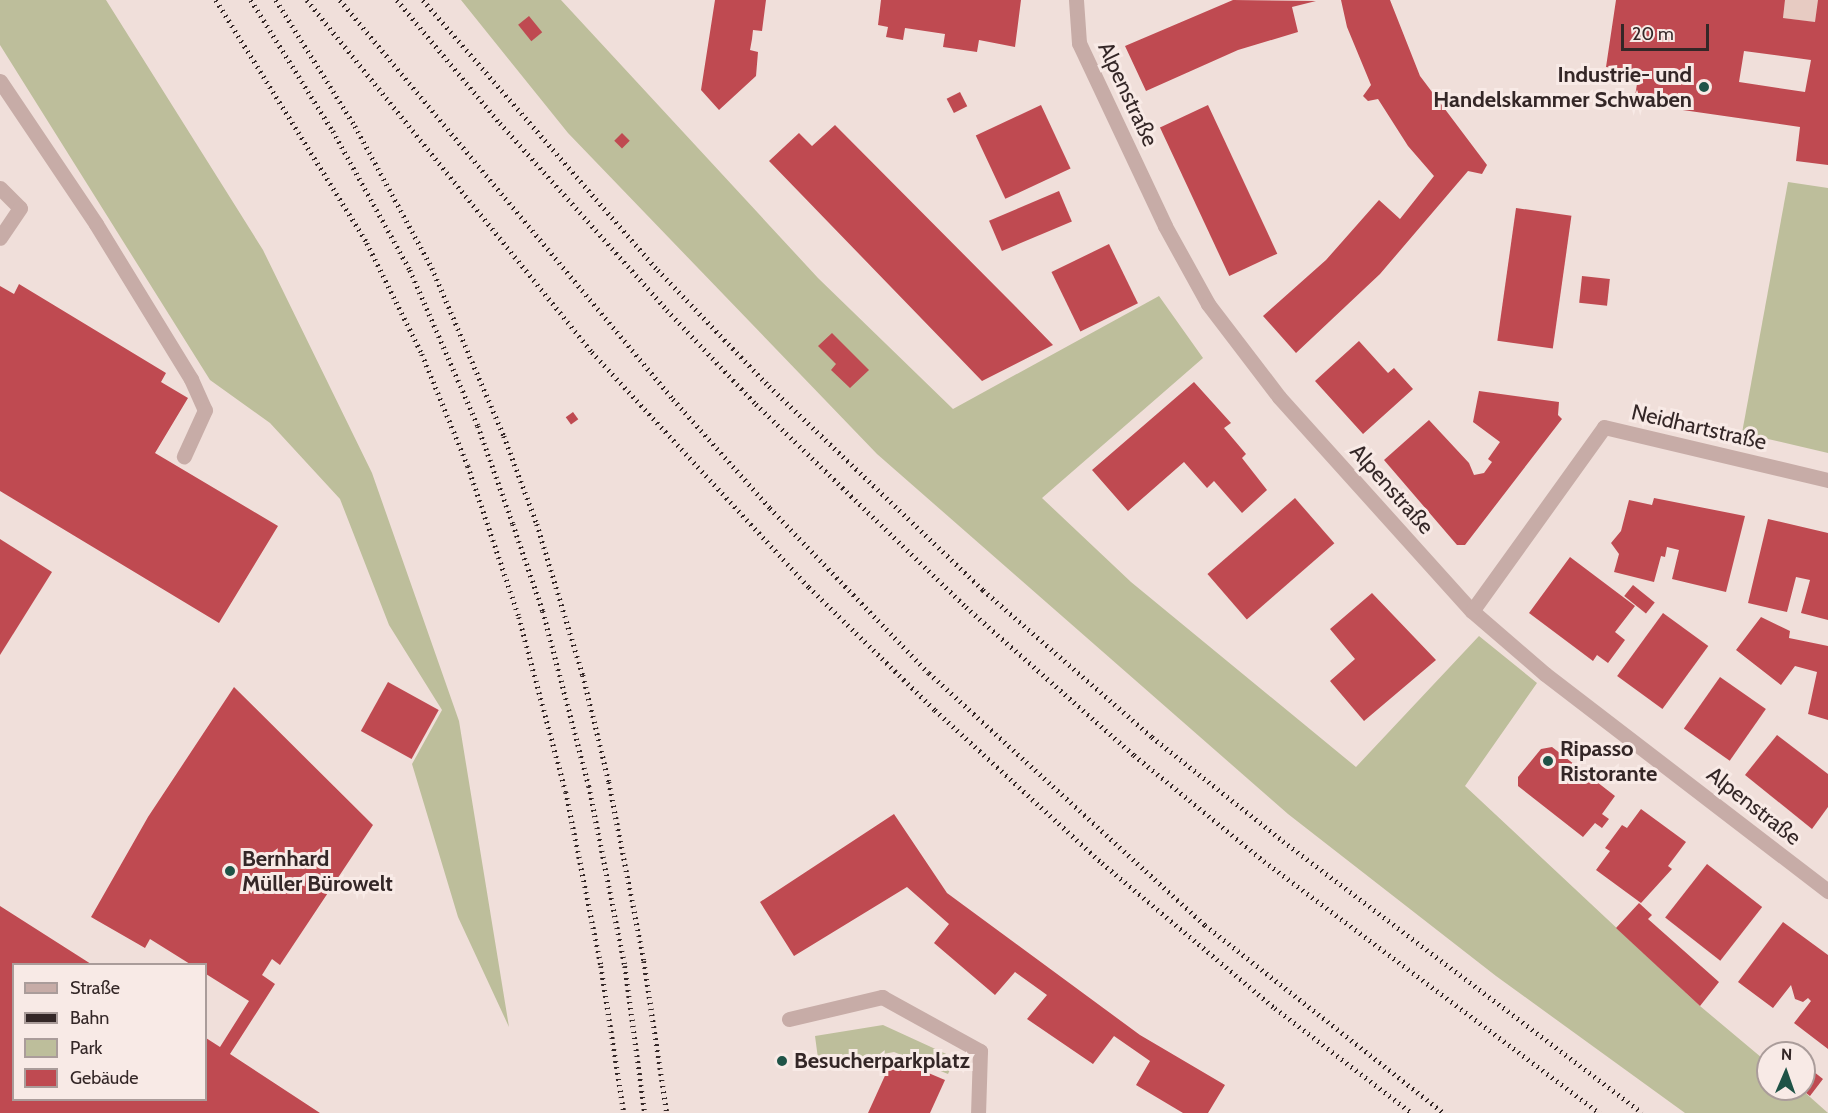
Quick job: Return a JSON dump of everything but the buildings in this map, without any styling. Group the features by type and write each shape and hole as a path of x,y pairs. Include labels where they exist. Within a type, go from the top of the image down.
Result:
{"street":[{"name":"Alpenstraße","path":"1076,0 1079,43 1165,226 1208,304 1279,397 1472,611 1545,674 1828,891"},
{"path":"0,81 96,224 191,379 205,410 184,456"},
{"path":"0,188 20,208 0,238"},
{"name":"Neidhartstraße","path":"1472,611 1604,428 1828,480"},
{"path":"789,1019 882,997 980,1051 978,1113"}],"green space":[{"path":"0,0 106,0 263,250 372,473 459,721 509,1027 458,917 412,764 442,710 389,625 340,499 270,423 210,380 0,45"},
{"path":"461,0 561,0 818,278 953,409 1159,296 1203,358 1042,498 1131,582 1356,767 1479,636 1537,683 1465,786 1700,1006 1756,1053 1756,1101 1814,1101 1828,1113 1685,1113 1496,976 1288,814 877,454 568,133"},
{"path":"1788,182 1828,188 1828,453 1742,433"},
{"path":"883,1025 955,1058 948,1074 894,1052 819,1066 815,1036"}],"shaded area":[{"path":"1785,0 1828,0 1828,24 1783,18"}],"railway":[{"path":"216,0 367,243 422,354 468,466 519,617 566,792 601,966 624,1113"},
{"path":"251,0 333,131 410,270 478,426 513,524 543,611 589,786 625,966 645,1113"},
{"path":"276,0 355,126 432,268 504,436 537,524 583,675 609,782 644,961 667,1113"},
{"path":"307,0 592,352 809,587 935,710 1102,863 1275,1008 1412,1113"},
{"path":"340,0 673,399 770,508 929,673 1205,925 1444,1113"},
{"path":"397,0 500,123 667,310 756,404 966,607 1134,755 1264,861 1600,1113"},
{"path":"423,0 658,270 769,386 983,590 1152,737 1283,841 1642,1113"}],"place":[{"name":"Industrie- und Handelskammer Schwaben","path":"1704,87"},
{"name":"Ripasso Ristorante","path":"1548,761"},
{"name":"Bernhard Müller Bürowelt","path":"230,871"},
{"name":"Besucherparkplatz","path":"782,1061"}]}
